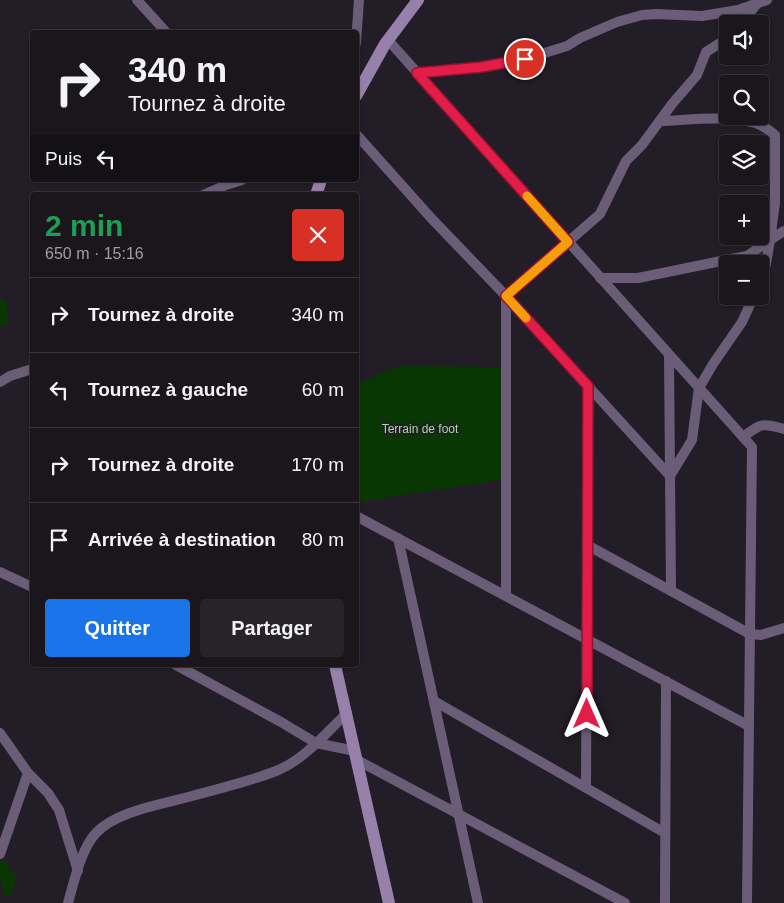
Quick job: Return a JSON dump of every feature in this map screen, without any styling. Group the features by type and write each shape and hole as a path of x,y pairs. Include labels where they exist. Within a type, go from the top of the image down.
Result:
{"main road":[{"path":"359,91 388,40 418,0"},
{"path":"336,667 389,903"}],"street":[{"path":"137,0 164,30"},
{"path":"357,30 360,0"},
{"path":"417,73 482,67 525,59 568,46 580,38 617,22 642,15 702,16 738,10 767,0"},
{"path":"748,15 757,4"},
{"path":"388,40 752,447 747,903"},
{"path":"506,596 506,296 600,214 626,161 642,145 697,75 706,52 719,44"},
{"path":"660,121 732,119 764,126 775,135 775,202 768,255"},
{"path":"359,137 670,476"},
{"path":"210,192 236,182"},
{"path":"600,278 638,278 746,256 784,231"},
{"path":"670,476 692,440 699,388 712,364 742,322 750,305"},
{"path":"669,355 671,591"},
{"path":"0,382 10,376 30,370"},
{"path":"586,788 588,386"},
{"path":"743,437 760,425 766,424 784,429"},
{"path":"359,518 749,726"},
{"path":"398,538 478,903"},
{"path":"587,546 750,634 761,635 784,628"},
{"path":"0,572 30,586"},
{"path":"180,667 316,743 356,755 459,814 625,903"},
{"path":"665,903 666,681"},
{"path":"434,701 665,833"},
{"path":"68,903 86,848 96,833 113,820 144,809 216,790 278,770 316,743 347,713"},
{"path":"0,733 28,773 48,793 59,810 78,872"},
{"path":"0,854 28,773"}],"green space":[{"path":"4,299 7,305 8,325 0,327 0,300"},
{"name":"Terrain de foot","path":"398,366 506,367 506,479 359,502 359,384"},
{"path":"0,861 10,863 8,870 15,874 17,878 9,898 2,888"}],"slow traffic":[{"path":"526,318 506,296 568,242 527,196"}],"route":[{"path":"525,59 482,67 417,73 568,242 506,296 588,386 587,714"}]}
